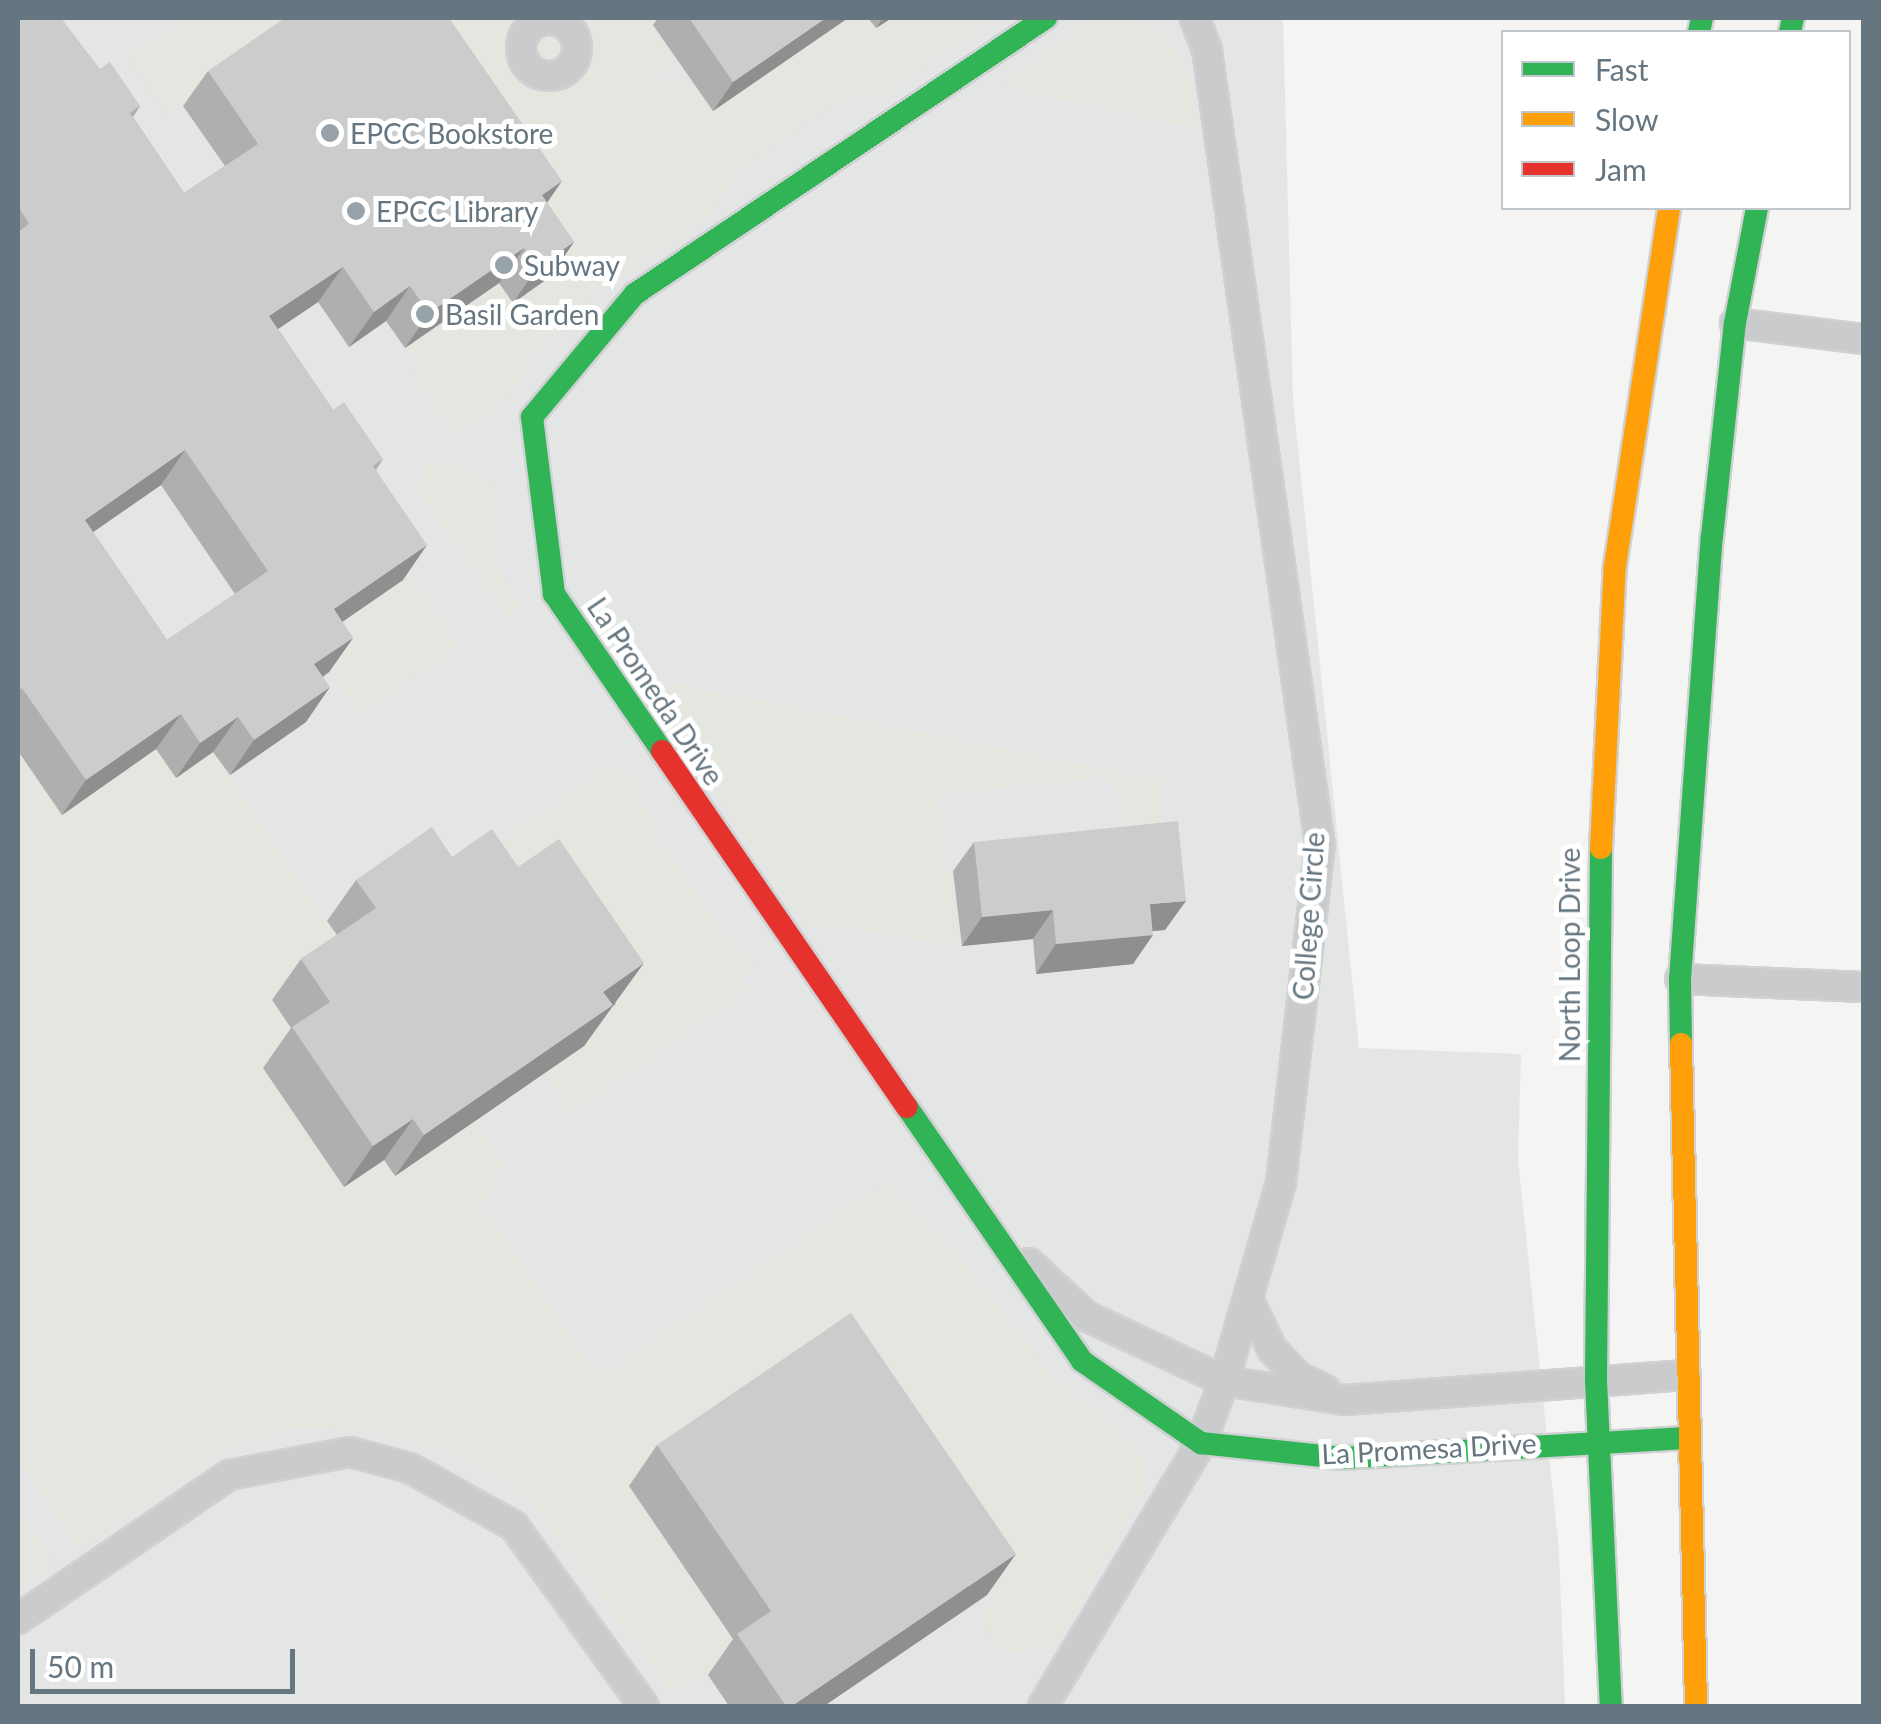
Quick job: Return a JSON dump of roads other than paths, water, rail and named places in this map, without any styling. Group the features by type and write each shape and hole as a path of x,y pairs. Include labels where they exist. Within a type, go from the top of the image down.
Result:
{"main road":[{"name":"La Promeda Drive","path":"977,1214 554,594 532,417 635,294 1046,18"},
{"name":"North Loop Drive","path":"1612,1706 1596,1380 1602,751 1614,566 1670,210"},
{"path":"1696,1706 1686,1438 1680,979 1735,323 1757,210"},
{"name":"La Promesa Drive","path":"977,1214 1082,1361 1201,1443 1342,1458 1598,1439 1686,1438"}],"street":[{"name":"College Circle","path":"1043,1706 1201,1443 1224,1381 1281,1182 1320,845 1207,50 1196,18"},
{"path":"1735,323 1864,340"},
{"path":"1680,979 1864,987"},
{"name":"La Promesa Drive","path":"977,1214 1086,1316 1224,1381 1345,1400 1686,1375"},
{"name":"La Promesa Drive","path":"1248,1299 1272,1349 1297,1376 1345,1400"},
{"path":"18,1619 230,1474 350,1452 410,1468 514,1526 644,1706"}],"place":[{"name":"EPCC Bookstore","path":"330,133"},
{"name":"EPCC Library","path":"356,211"},
{"name":"Subway","path":"504,265"},
{"name":"Basil Garden","path":"425,314"}]}
